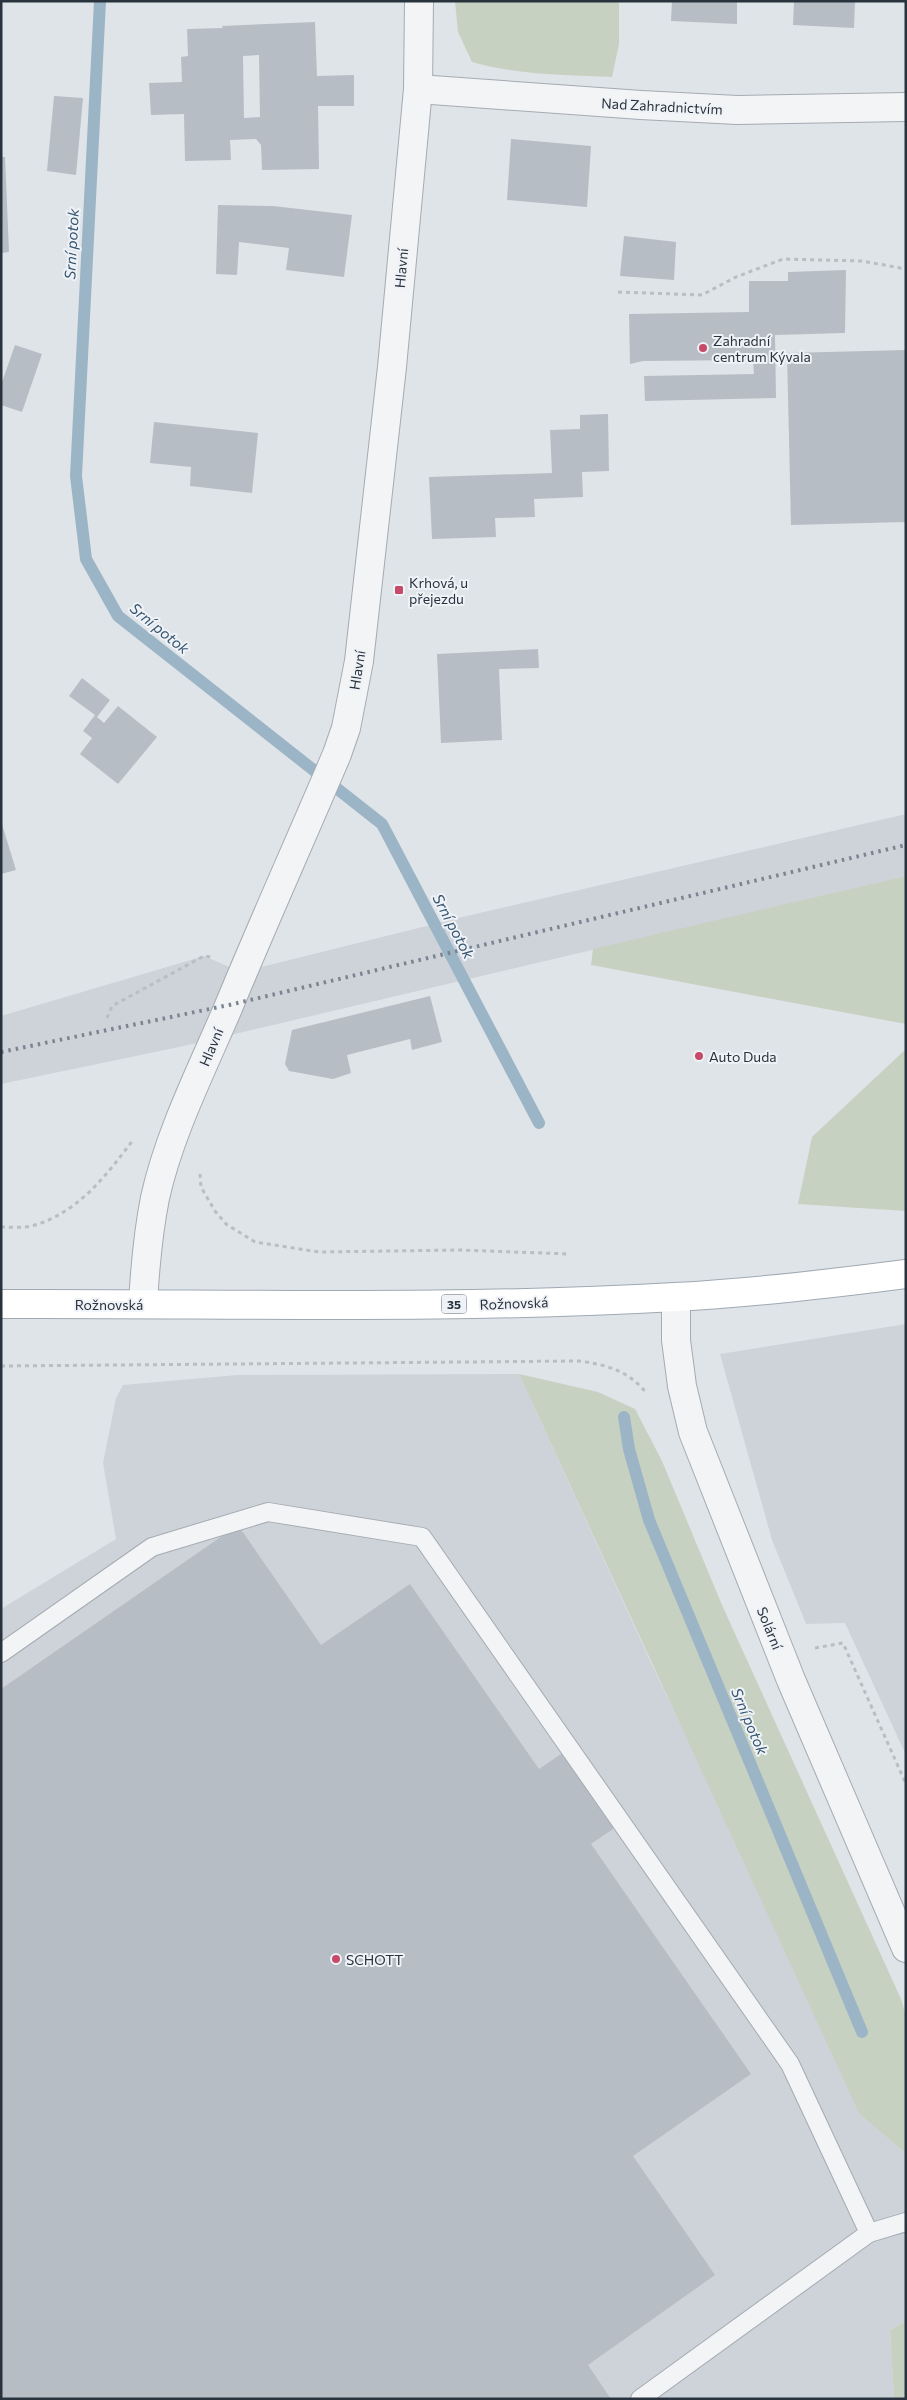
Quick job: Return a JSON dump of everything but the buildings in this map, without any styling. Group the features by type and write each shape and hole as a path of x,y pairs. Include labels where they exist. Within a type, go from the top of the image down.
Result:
{"main road":[{"name":"Rožnovská","path":"1,1304 484,1304 676,1297 820,1285 906,1274"}],"street":[{"name":"Hlavní","path":"143,1303 148,1238 156,1197 168,1156 184,1111 241,972 337,754 346,728 359,661 392,367 418,89 419,1"},
{"name":"Nad Zahradnictvím","path":"418,89 737,110 906,107"},
{"name":"Solární","path":"676,1297 676,1340 682,1386 693,1432 791,1680 906,1948"}],"lane":[{"path":"1,1653 152,1547 268,1512 422,1537 790,2064 870,2233"},
{"path":"640,2399 870,2233 906,2222"}],"path":[{"path":"618,292 702,295 736,277 783,259 862,261 906,269"},
{"path":"107,1018 112,1006 204,956"},
{"path":"1,1227 31,1226 67,1211 101,1182 134,1139"},
{"path":"200,1172 201,1187 215,1211 226,1224 255,1242 319,1252 460,1250 569,1254"},
{"path":"1,1366 578,1361 600,1364 626,1374 633,1378 652,1400"},
{"path":"807,1649 843,1644 906,1784"}],"shaded area":[{"path":"906,814 906,876 184,1046 1,1084 1,1016 204,956 241,972 471,915"},
{"path":"906,1324 906,1755 845,1623 806,1624 772,1540 720,1354"},
{"name":"SCHOTT","path":"519,1374 653,1667 755,1881 859,2112 906,2154 906,2321 890,2330 894,2399 1,2399 1,1609 116,1539 103,1463 116,1398 123,1385 237,1375"}],"green space":[{"path":"455,1 619,1 619,44 612,77 524,72 472,62 458,32"},
{"path":"906,876 906,1024 591,965 593,949"},
{"path":"906,1049 906,1211 798,1204 812,1137"},
{"path":"519,1374 598,1392 635,1409 662,1461 722,1605 901,1999 906,2016 906,2154 859,2113"},
{"path":"906,2321 906,2399 894,2399 890,2330"}],"waterway":[{"name":"Srní potok","path":"100,1 76,476 86,559 118,616 382,824 539,1123"},
{"name":"Srní potok","path":"624,1417 629,1449 649,1520 862,2032"}],"railway":[{"path":"1,1052 229,1005 906,845"}],"place":[{"name":"Zahradní centrum Kývala","path":"703,348"},
{"name":"Krhová, u přejezdu","path":"399,590"},
{"name":"Auto Duda","path":"699,1056"},
{"name":"SCHOTT","path":"336,1959"}]}
